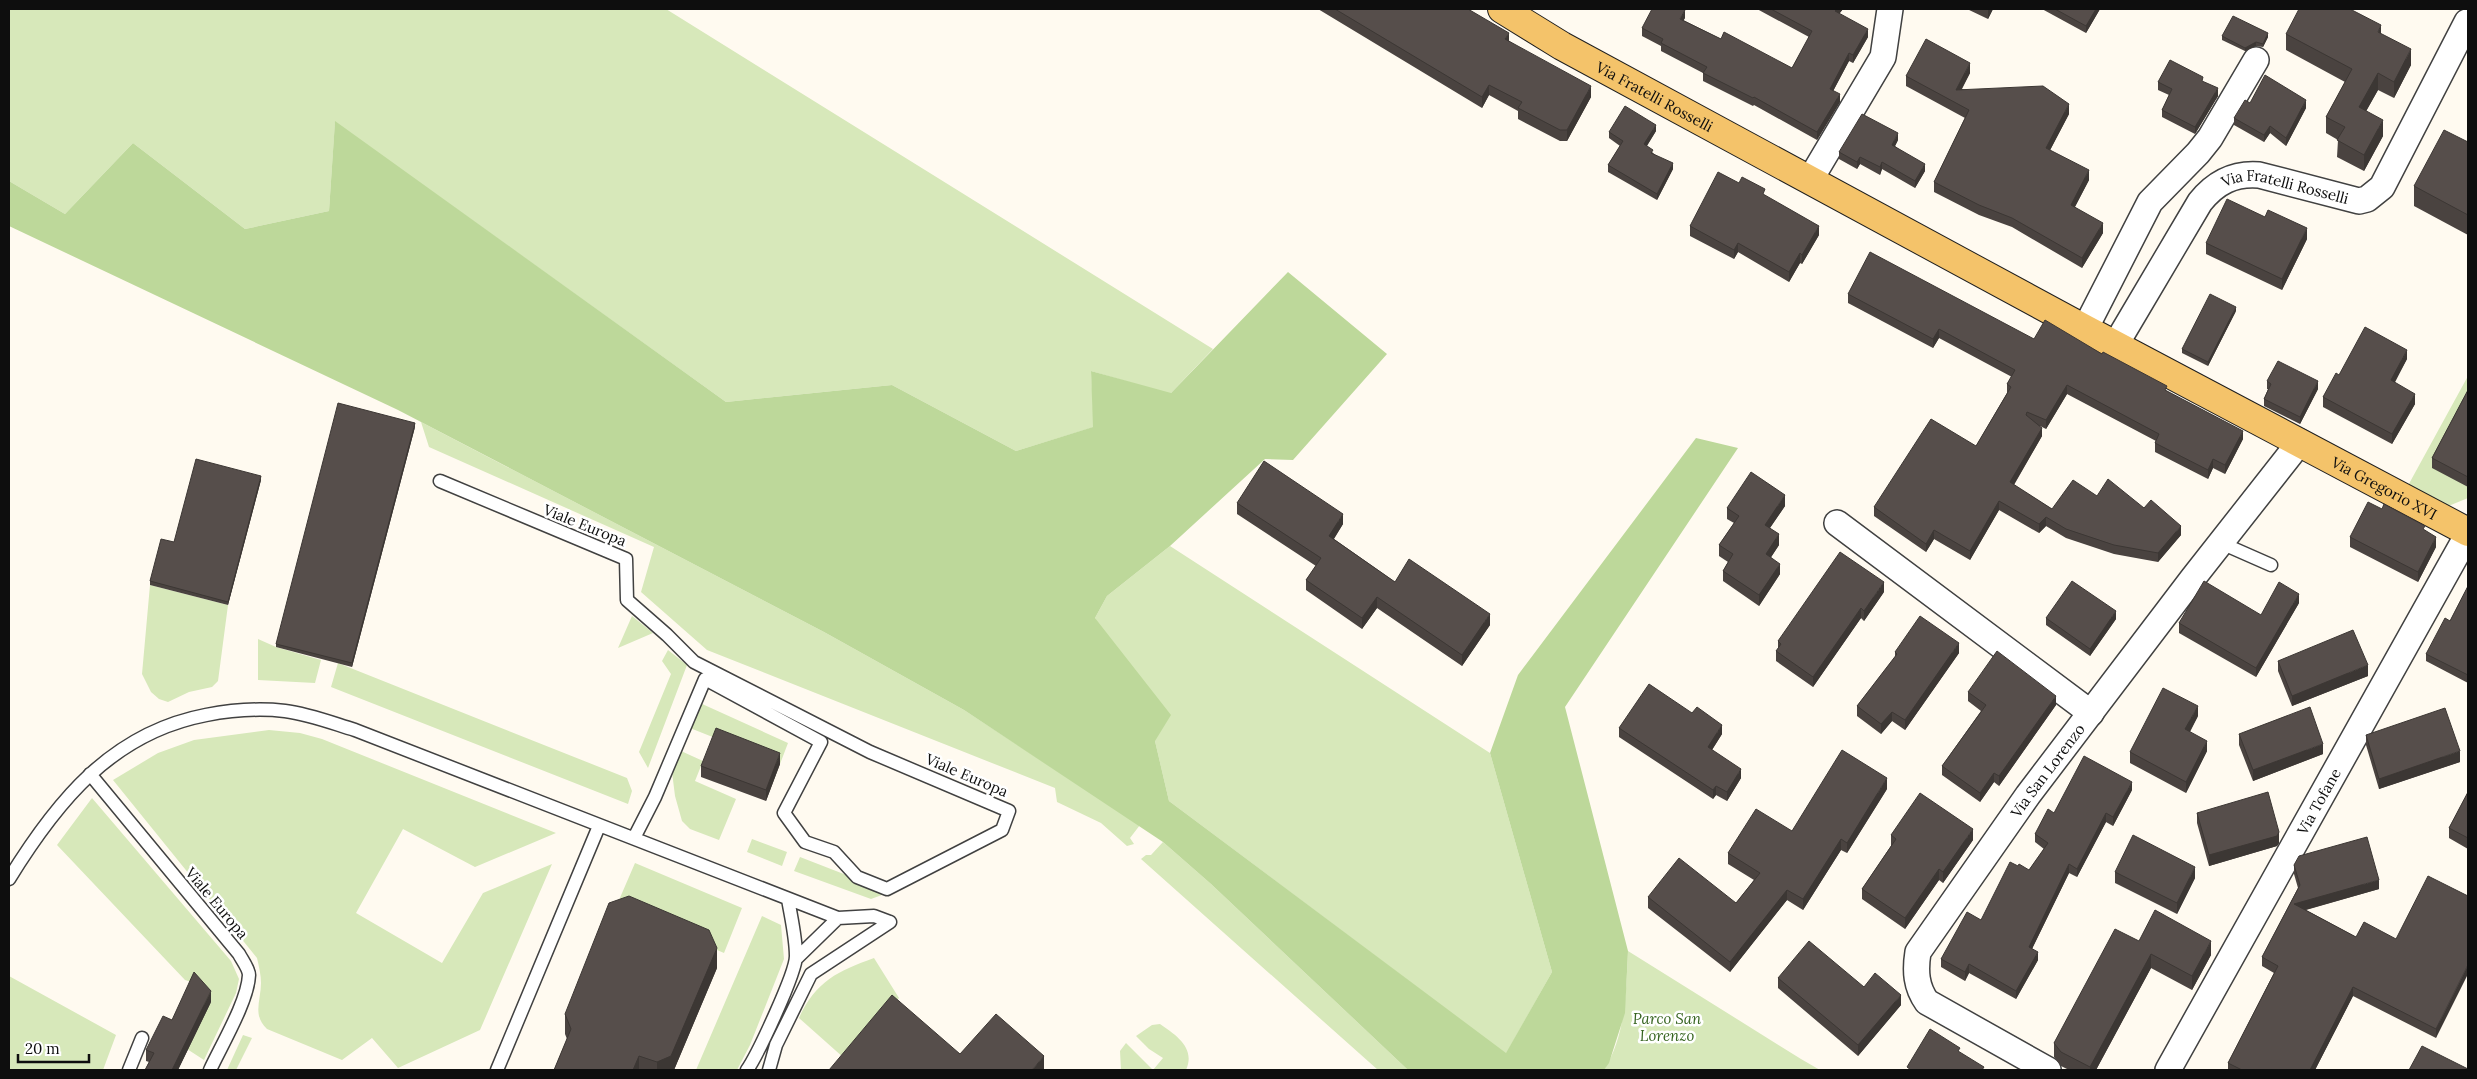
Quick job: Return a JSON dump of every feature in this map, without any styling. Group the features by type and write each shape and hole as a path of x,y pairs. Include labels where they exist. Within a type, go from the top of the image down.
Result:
{"main road":[{"name":"Via Fratelli Rosselli","path":"1502,9 1571,50 1810,180 2085,329 2300,442"},
{"name":"Via Gregorio XVI","path":"2300,442 2468,533"}],"street":[{"path":"1810,180 1883,57 1890,9"},
{"name":"Via Fratelli Rosselli","path":"2116,344 2200,202 2220,182 2246,174 2259,175 2349,200 2367,199 2375,194 2382,187 2467,22"},
{"path":"2085,329 2150,202 2198,153 2210,138 2256,60"},
{"name":"Via San Lorenzo","path":"2048,1070 1927,1002 1920,992 1916,965 1918,952 2028,795 2300,442"},
{"path":"1837,523 2091,713"},
{"name":"Via Tofane","path":"2168,1070 2468,533"}],"lane":[{"name":"Viale Europa","path":"440,482 626,559 627,600 694,662 870,752 1009,811 1002,830 887,889 857,877 834,852 805,842 784,813 820,742 705,680 634,838"},
{"path":"2221,543 2271,565"},
{"path":"9,879 46,824 90,774 112,755 136,739 162,726 222,712 254,709 285,711 354,730 838,918 874,916 890,922 811,974 776,1045 769,1070"},
{"name":"Viale Europa","path":"90,774 239,954 249,973 240,1006 210,1070"},
{"path":"496,1070 599,826"},
{"path":"788,899 797,958"},
{"path":"747,1070 773,1018 797,958 838,918"},
{"path":"129,1070 142,1038"}],"green space":[{"path":"9,9 666,9 1213,349 1170,394 1091,371 1094,427 1016,451 892,385 726,402 335,122 329,211 245,229 133,143 65,214 9,181"},
{"path":"335,121 726,402 892,385 1016,451 1093,427 1091,371 1171,393 1288,272 1387,354 1293,460 1265,459 1170,546 1107,596 1095,618 1171,715 1155,741 1169,801 1506,1053 1552,972 1490,753 1518,675 1696,438 1738,448 1565,707 1628,951 1625,1013 1609,1063 1604,1070 1408,1070 1211,884 1163,842 964,710 824,632 398,410 9,226 9,181 65,214 133,143 245,229 329,211"},
{"path":"2468,376 2468,498 2424,516 2399,502"},
{"path":"421,422 824,632 964,710 1140,825 1130,838 1134,844 1127,846 1101,823 1057,802 1055,788 707,650 641,592 654,547 429,447"},
{"path":"1170,546 1490,753 1552,972 1506,1054 1169,801 1155,741 1095,618 1107,596"},
{"path":"150,585 228,605 218,681 212,687 189,692 168,702 159,699 151,692 142,674"},
{"path":"632,616 653,633 618,648"},
{"path":"258,639 276,647 321,660 315,683 258,680"},
{"path":"668,650 687,665 648,768 639,752 671,674 662,661"},
{"path":"338,663 627,778 632,791 628,804 331,687"},
{"path":"700,703 788,743 780,764 690,728"},
{"path":"269,730 300,733 322,739 556,833 475,867 403,829 356,913 442,963 483,893 552,864 480,1030 398,1068 372,1038 342,1060 267,1029 262,1024 258,1007 261,983 257,958 113,780 158,753 194,740"},
{"path":"681,751 703,761 695,781 736,799 719,840 690,829 682,821 675,796 672,772"},
{"path":"92,798 231,961 239,979 236,993 204,1060 187,1049 194,983 185,980 57,845"},
{"path":"752,839 787,852 782,866 747,852"},
{"path":"1163,842 1211,884 1408,1070 1378,1070 1141,859 1146,855 1151,855"},
{"path":"800,857 890,892 871,899 794,871"},
{"path":"635,863 742,908 724,953 616,907"},
{"path":"762,916 781,925 784,959 750,1045 737,1070 696,1070"},
{"name":"Parco San Lorenzo","path":"1628,951 1820,1070 1604,1070 1617,1042 1621,1028 1624,1012"},
{"path":"874,958 899,998 844,1058 799,1018 813,995 829,979 849,968"},
{"path":"9,976 116,1035 103,1070 9,1070"},
{"path":"1160,1024 1183,1043 1188,1055 1188,1062 1186,1070 1153,1070 1163,1058 1149,1049 1136,1036 1152,1025"},
{"path":"243,1035 252,1038 236,1070 227,1070"},
{"path":"1126,1043 1153,1070 1121,1070 1120,1051"}],"building":[{"path":"1335,9 1468,9 1509,33 1505,39 1591,86 1567,130 1560,130 1518,108 1522,102 1489,85 1482,97"},
{"path":"1652,9 1683,9 1685,10 1680,19 1721,39 1724,32 1792,68 1812,31 1771,9 1837,9 1835,11 1868,29 1853,55 1849,53 1830,89 1840,94 1817,132 1754,97 1703,73 1707,67 1661,43 1663,39 1642,28"},
{"path":"2055,9 2096,9 2086,26"},
{"path":"2299,9 2350,9 2381,25 2378,32 2411,49 2394,82 2378,73 2359,107 2383,120 2364,155 2337,140 2345,127 2326,117 2352,69 2286,34"},
{"path":"2233,16 2268,33 2263,44 2256,42 2245,48 2222,36"},
{"path":"1926,39 1970,63 1956,90 2043,86 2069,104 2046,148 2089,170 2071,205 2103,223 2082,258 2012,218 1979,205 1934,182 1969,110 1906,76"},
{"path":"2170,60 2203,77 2202,81 2218,88 2195,127 2162,110 2172,89 2158,82"},
{"path":"2265,75 2306,100 2286,138 2270,126 2264,135 2234,118 2245,100 2250,103"},
{"path":"1625,106 1656,125 1644,144 1653,150 1651,153 1673,163 1657,194 1608,165 1623,141 1609,132"},
{"path":"1862,114 1898,133 1892,145 1925,164 1915,181 1882,162 1880,167 1860,157 1857,162 1839,152"},
{"path":"2444,130 2468,142 2468,215 2414,186"},
{"path":"1718,172 1739,183 1742,177 1765,189 1763,194 1819,226 1802,255 1800,253 1789,272 1738,243 1734,250 1690,226"},
{"path":"2227,199 2265,217 2268,210 2307,228 2282,279 2206,243"},
{"path":"1870,252 2034,339 2045,320 2102,354 2103,352 2167,386 2165,390 2243,431 2225,465 2213,459 2208,470 2155,443 2159,434 2067,385 2046,420 2027,412 2026,415 2042,428 2010,482 2052,509 2073,480 2097,496 2108,479 2144,508 2151,500 2181,526 2158,553 2114,545 2066,529 2046,517 2039,524 1999,501 1970,551 1934,530 1926,544 1874,507 1931,419 1976,446 2011,387 2007,384 2015,370 1939,329 1933,339 1848,294"},
{"path":"2210,294 2236,307 2208,362 2182,349"},
{"path":"2365,327 2407,350 2391,380 2415,394 2392,434 2323,397 2336,373 2339,375"},
{"path":"2278,361 2318,381 2300,417 2264,399 2271,384 2267,381"},
{"path":"2468,390 2468,477 2432,458"},
{"path":"338,403 415,423 352,663 276,644"},
{"path":"196,459 261,476 228,602 150,581 161,539 174,542"},
{"path":"1264,461 1343,514 1329,536 1395,582 1409,559 1490,614 1462,655 1377,597 1362,618 1306,580 1321,558 1237,503"},
{"path":"1751,472 1785,495 1765,525 1779,534 1766,554 1780,564 1759,595 1723,571 1733,554 1719,545 1739,516 1727,508"},
{"path":"2368,502 2382,509 2384,504 2425,526 2423,529 2436,537 2418,572 2350,537"},
{"path":"1840,552 1884,582 1864,611 1861,608 1813,677 1776,651 1781,644 1778,641"},
{"path":"2072,581 2116,611 2090,649 2046,618"},
{"path":"2204,581 2261,615 2279,582 2299,594 2256,668 2179,623"},
{"path":"2468,586 2468,675 2426,654 2445,618 2450,621"},
{"path":"1920,616 1959,643 1905,720 1892,712 1881,724 1857,706 1897,654 1895,652"},
{"path":"2353,630 2368,665 2292,696 2278,661"},
{"path":"1997,651 2056,696 1999,776 1994,773 1980,793 1942,766 1986,705 1968,692"},
{"path":"1649,684 1692,713 1697,707 1722,725 1708,747 1741,769 1727,792 1716,786 1713,790 1619,728"},
{"path":"2163,688 2198,706 2185,729 2207,741 2186,782 2130,752"},
{"path":"2310,707 2323,744 2253,770 2239,734"},
{"path":"2445,708 2460,751 2379,779 2366,735"},
{"path":"716,728 780,753 766,790 701,766"},
{"path":"1842,750 1887,778 1847,843 1841,839 1803,899 1787,890 1730,962 1648,897 1679,858 1736,903 1760,873 1728,853 1756,809 1792,831"},
{"path":"2084,756 2132,782 2113,817 2106,813 2077,869 2069,864 2029,947 2038,952 2016,991 1969,964 1965,972 1941,959 1967,912 1981,920 2010,862 2018,866 2019,864 2029,870 2048,843 2035,834 2048,809 2054,813"},
{"path":"2268,792 2279,832 2277,836 2209,855 2197,813"},
{"path":"2468,792 2468,838 2449,828"},
{"path":"1920,793 1973,829 1943,872 1939,869 1905,918 1862,889 1896,839 1891,835"},
{"path":"2133,835 2195,867 2177,903 2115,872"},
{"path":"2367,837 2379,880 2294,904 2356,937 2364,922 2396,939 2428,876 2468,896 2468,965 2436,1029 2353,987 2310,1070 2242,1070 2228,1063 2278,966 2262,957 2300,885 2294,865 2299,856"},
{"path":"629,896 709,930 717,948 671,1056 657,1062 639,1056 633,1070 554,1070 571,1029 565,1014 609,903"},
{"path":"2155,910 2211,941 2192,976 2151,954 2090,1067 2061,1052 2054,1043 2115,929 2139,941"},
{"path":"1809,941 1864,987 1875,973 1901,995 1858,1045 1778,978"},
{"path":"194,972 211,991 172,1070 145,1070 154,1053 146,1050 163,1016 172,1020"},
{"path":"892,995 960,1054 996,1014 1044,1056 1032,1070 829,1070"},
{"path":"1930,1029 1960,1048 1958,1051 1984,1067 1982,1070 1911,1070 1907,1067"},
{"path":"2422,1046 2468,1069 2468,1070 2409,1070"}]}
